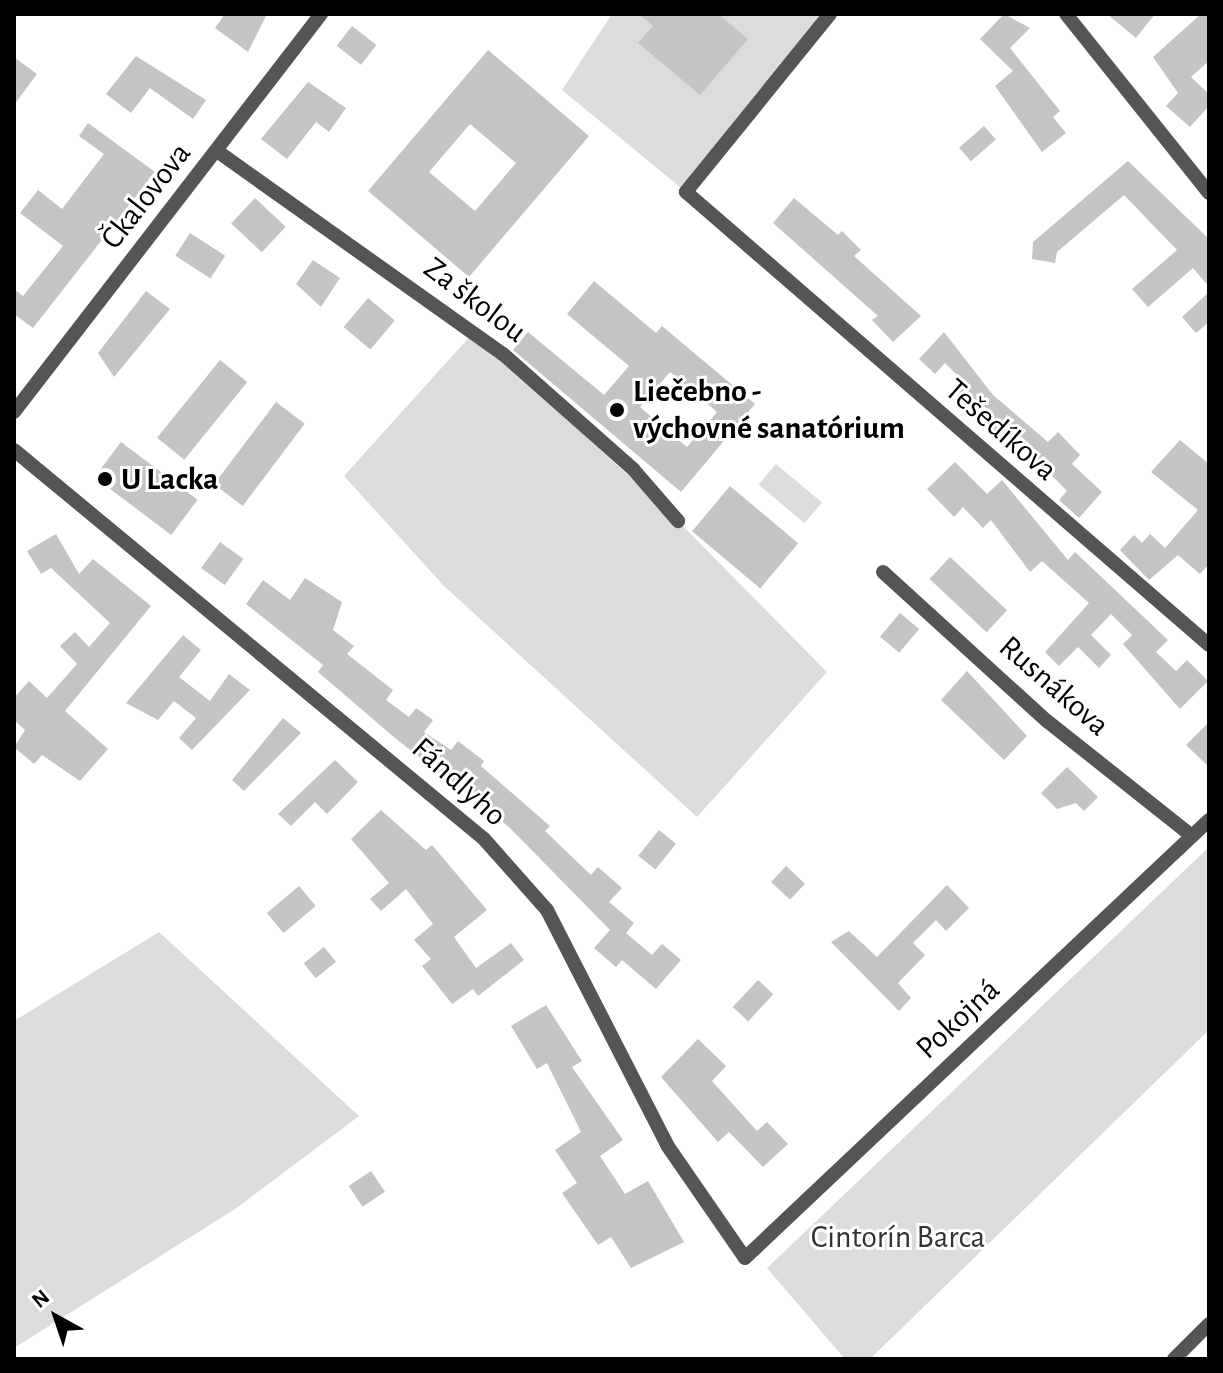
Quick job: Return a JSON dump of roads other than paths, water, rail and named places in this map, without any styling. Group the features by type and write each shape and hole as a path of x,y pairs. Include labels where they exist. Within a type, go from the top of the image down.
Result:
{"street":[{"name":"Čkalovova","path":"14,412 321,14"},
{"name":"Tešedíkova","path":"830,14 686,192 1209,645"},
{"path":"1066,14 1209,193"},
{"name":"Za školou","path":"217,151 503,354 633,469 678,521"},
{"name":"Fándlyho","path":"14,450 484,839 547,910 667,1145 745,1258"},
{"name":"Rusnákova","path":"883,572 1047,721 1192,836"},
{"name":"Pokojná","path":"745,1258 1209,820"},
{"path":"1174,1359 1209,1324"}],"place":[{"name":"Liečebno - výchovné sanatórium","path":"617,410"},
{"name":"U Lacka","path":"105,479"}],"park label":[{"name":"Cintorín Barca","path":"898,1237"}]}
